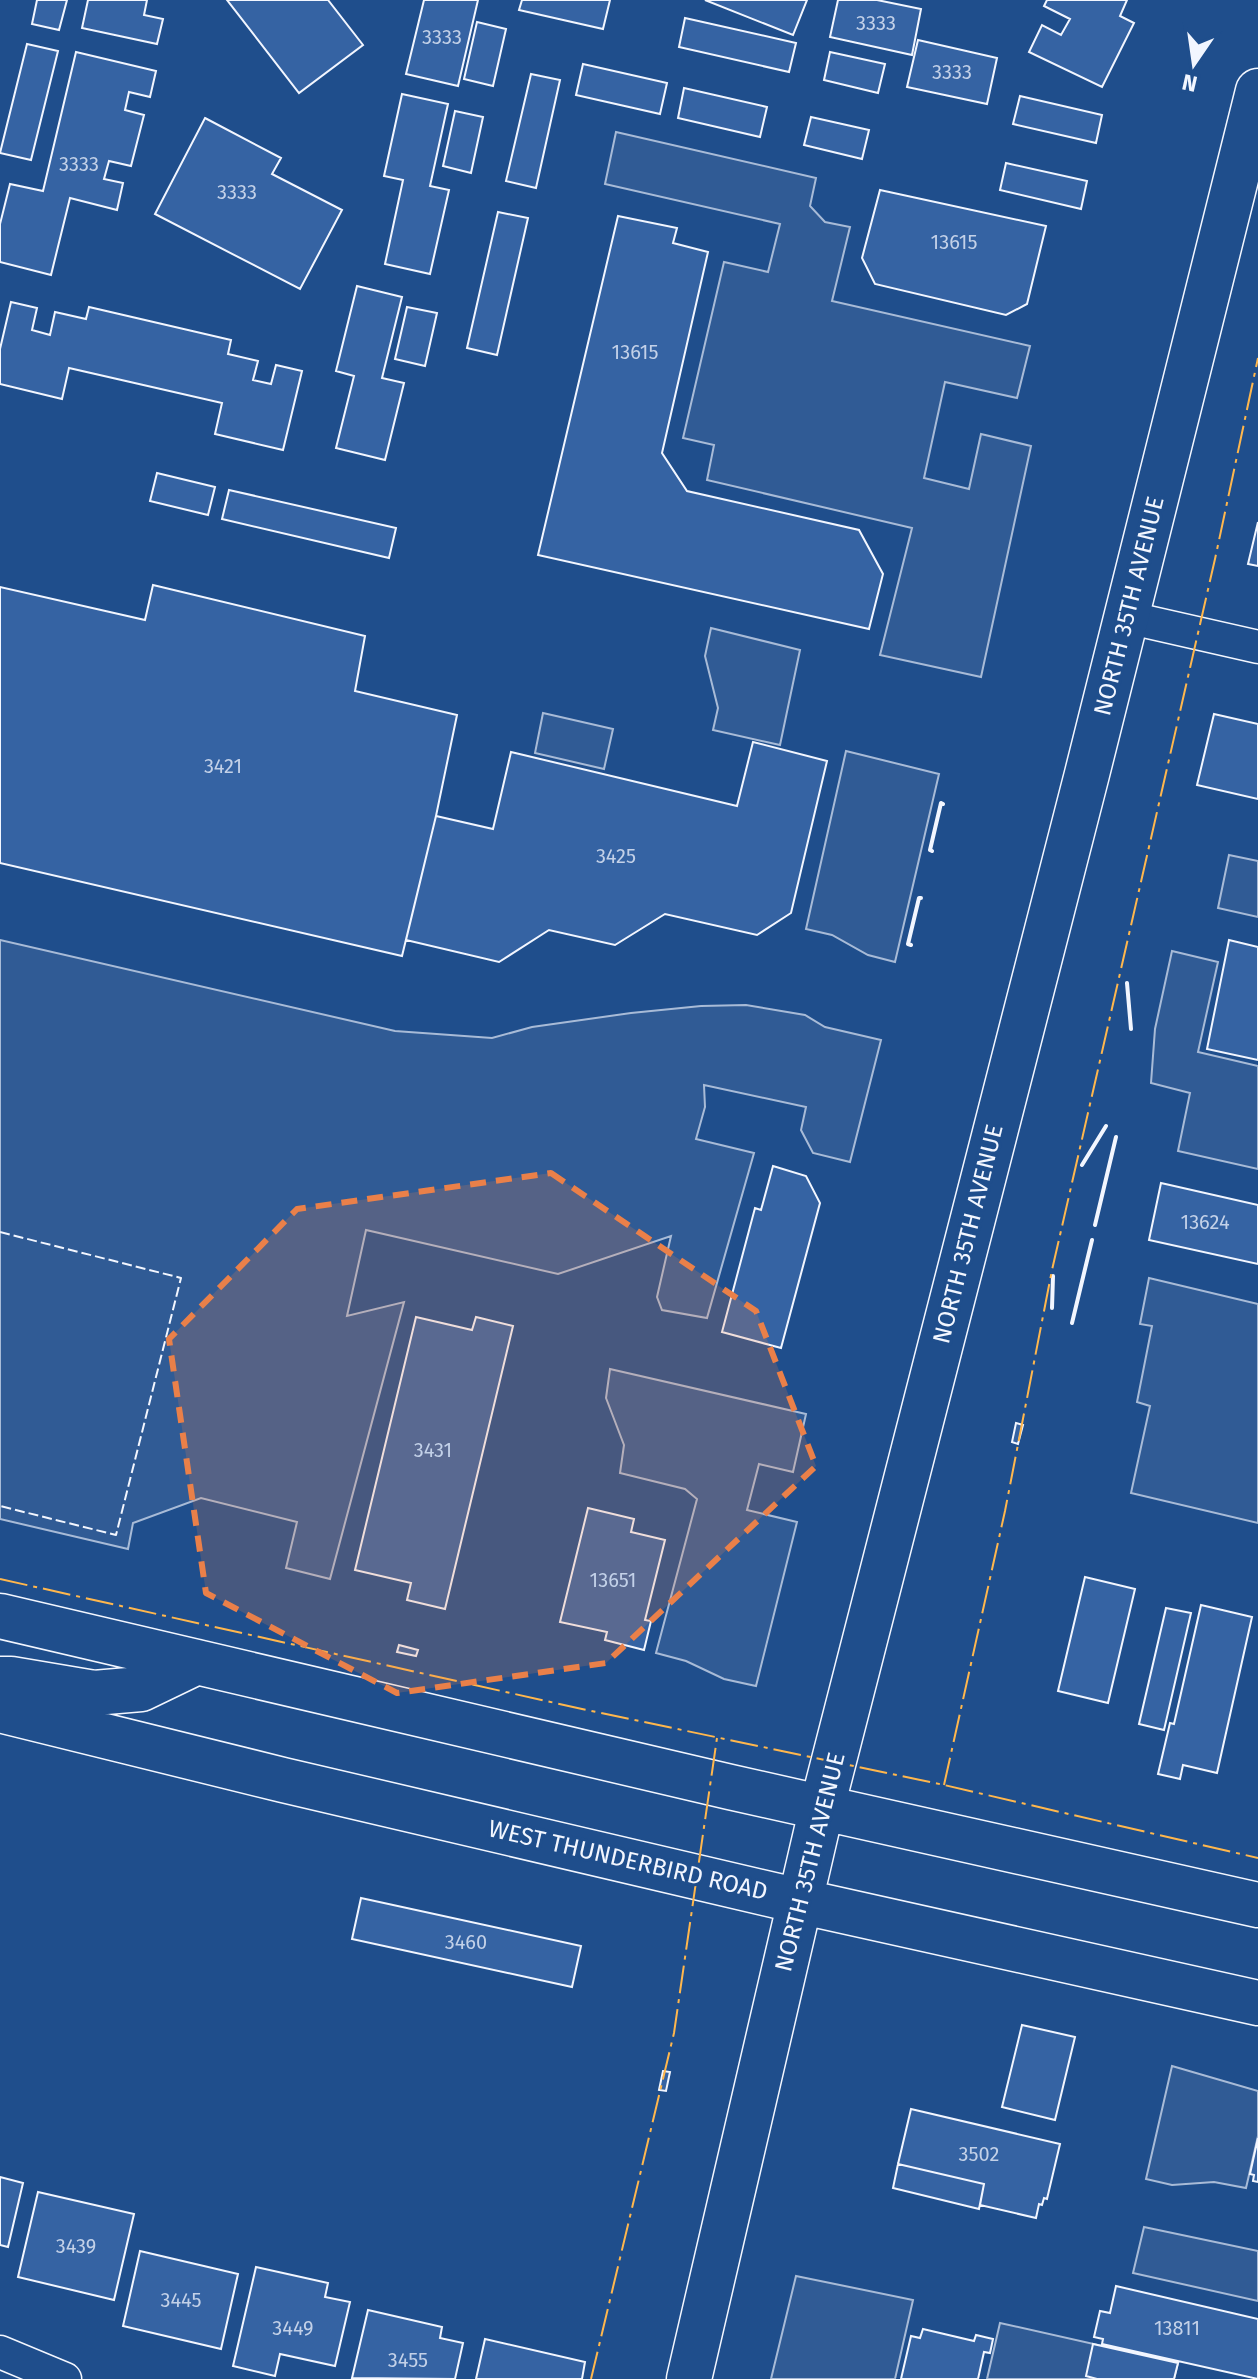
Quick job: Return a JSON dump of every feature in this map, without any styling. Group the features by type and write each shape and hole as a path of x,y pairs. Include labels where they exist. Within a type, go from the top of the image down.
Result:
{"main road":[{"name":"NORTH 35TH AVENUE","path":"689,2379 822,1807 1126,617 1244,204 1258,91"},
{"path":"0,1616 1258,1905"},
{"path":"0,1679 94,1693 141,1689 197,1662"},
{"name":"WEST THUNDERBIRD ROAD","path":"0,1710 799,1901 1258,2003"}],"street":[{"path":"1126,617 1258,647"},
{"path":"0,2352 65,2379"}],"highlighted area":[{"path":"551,1173 756,1311 816,1466 606,1663 397,1693 206,1593 169,1339 297,1209"}],"shaded area":[{"path":"616,132 816,178 810,206 825,222 850,227 832,301 1030,346 1017,398 945,382 924,478 969,489 981,434 1031,446 981,677 880,655 912,528 707,480 714,445 683,438 724,262 768,272 780,224 605,184"},
{"path":"711,628 800,650 780,745 713,730 718,708 705,656"},
{"path":"543,713 613,729 604,769 535,753"},
{"path":"846,751 939,774 895,962 868,955 832,935 806,929"},
{"path":"1229,855 1258,861 1258,917 1218,908"},
{"path":"0,940 395,1031 492,1038 532,1027 631,1013 746,1005 805,1015 825,1027 881,1040 850,1162 813,1153 801,1130 806,1107 704,1085 705,1107 696,1139 754,1153 707,1318 662,1310 657,1297 671,1236 558,1274 366,1230 347,1316 404,1302 330,1579 286,1568 297,1522 201,1498 133,1523 128,1549 0,1519"},
{"path":"1172,951 1218,962 1198,1052 1258,1066 1258,1169 1178,1151 1190,1093 1151,1083 1155,1029"},
{"path":"1149,1278 1258,1304 1258,1523 1131,1493 1150,1406 1137,1402 1152,1326 1140,1324"},
{"path":"610,1369 806,1414 793,1472 759,1464 747,1510 797,1522 756,1686 724,1679 686,1661 656,1653 697,1499 685,1489 620,1473 624,1445 606,1398"},
{"path":"1172,2066 1258,2091 1258,2136 1246,2188 1214,2182 1172,2185 1146,2179"},
{"path":"1144,2227 1258,2251 1258,2301 1133,2273"},
{"path":"796,2276 913,2300 895,2379 771,2379"},
{"path":"1000,2323 1178,2363 1174,2379 987,2379"}],"building":[{"path":"37,0 67,0 59,30 32,24"},
{"path":"88,0 147,0 144,15 163,19 157,44 82,28"},
{"path":"227,0 328,0 363,45 299,93"},
{"path":"424,0 478,0 458,86 406,74"},
{"path":"522,0 610,0 603,29 519,10"},
{"path":"705,0 807,0 793,35"},
{"path":"838,0 877,0 921,9 912,55 830,37"},
{"path":"1047,0 1127,0 1120,16 1134,23 1102,87 1029,52 1042,25 1061,35 1070,19 1044,6"},
{"path":"685,18 796,43 789,72 679,47"},
{"path":"477,22 506,29 493,86 464,79"},
{"path":"918,40 997,58 987,104 907,87"},
{"path":"27,44 58,51 31,160 0,153"},
{"path":"76,52 156,71 150,97 129,92 125,110 144,115 131,166 109,161 104,179 123,183 117,210 70,198 51,275 0,262 0,224 10,184 43,191"},
{"path":"830,52 885,64 878,93 824,80"},
{"path":"583,64 667,83 660,114 576,95"},
{"path":"531,74 560,80 536,188 506,181"},
{"path":"684,88 767,107 760,137 678,118"},
{"path":"402,94 448,104 430,186 449,190 430,274 385,264 403,180 384,176"},
{"path":"1020,96 1102,115 1096,143 1013,124"},
{"path":"455,111 483,117 471,173 443,166"},
{"path":"811,117 869,130 862,159 804,145"},
{"path":"205,118 281,158 272,174 342,210 300,289 155,214"},
{"path":"1006,163 1087,181 1081,209 1000,190"},
{"path":"880,190 1046,226 1027,304 1006,315 875,284 862,258"},
{"path":"498,212 528,218 497,355 467,348"},
{"path":"618,216 677,228 673,243 708,252 662,453 687,491 859,530 883,574 869,629 538,555"},
{"path":"357,286 402,297 382,378 404,383 385,460 336,448 354,376 336,371"},
{"path":"11,302 37,308 32,330 50,335 55,312 86,319 89,307 231,340 228,354 258,361 253,380 271,384 276,365 302,371 283,450 215,434 222,403 69,368 62,399 0,384 0,349"},
{"path":"407,307 437,313 425,366 395,359"},
{"path":"157,473 215,487 208,515 150,501"},
{"path":"229,490 396,528 389,558 222,519"},
{"path":"1258,522 1258,566 1248,564"},
{"path":"153,585 365,636 355,691 457,715 402,956 0,863 0,587 145,620"},
{"path":"1214,714 1258,724 1258,799 1197,785"},
{"path":"753,742 827,761 791,913 757,935 665,914 615,945 549,930 499,962 406,940 436,816 493,829 511,752 737,806"},
{"path":"1229,940 1258,947 1258,1060 1207,1049"},
{"path":"773,1166 806,1176 820,1203 781,1348 722,1332 755,1208 761,1210"},
{"path":"1161,1183 1258,1205 1258,1264 1149,1240"},
{"path":"416,1317 472,1330 476,1317 513,1326 445,1609 407,1600 411,1583 355,1570"},
{"path":"1016,1423 1023,1425 1018,1444 1012,1442"},
{"path":"588,1508 634,1519 631,1532 665,1540 645,1620 651,1621 644,1650 605,1640 607,1632 560,1622"},
{"path":"1085,1577 1135,1589 1108,1703 1058,1691"},
{"path":"1201,1605 1252,1617 1217,1773 1183,1765 1180,1779 1158,1774 1170,1723 1174,1724"},
{"path":"1166,1608 1191,1613 1164,1730 1139,1724"},
{"path":"399,1645 418,1650 416,1656 397,1652"},
{"path":"361,1898 581,1946 572,1987 352,1939"},
{"path":"1022,2025 1075,2037 1055,2120 1002,2107"},
{"path":"663,2071 670,2072 666,2091 659,2090"},
{"path":"911,2109 1060,2144 1047,2199 1044,2198 1042,2205 1039,2204 1036,2218 980,2205 984,2184 898,2164"},
{"path":"1258,2138 1258,2182 1253,2181 1254,2175 1250,2174"},
{"path":"898,2164 984,2184 979,2209 893,2188"},
{"path":"0,2177 23,2183 8,2247 0,2245"},
{"path":"38,2192 134,2214 114,2300 18,2277"},
{"path":"140,2251 238,2274 221,2349 123,2326"},
{"path":"256,2267 328,2283 325,2297 350,2302 335,2366 280,2354 275,2376 233,2366"},
{"path":"1116,2286 1258,2319 1258,2379 1102,2344 1103,2339 1094,2337 1100,2311 1110,2313"},
{"path":"368,2310 442,2327 440,2338 463,2343 455,2379 352,2378"},
{"path":"923,2329 974,2341 976,2335 993,2339 990,2353 984,2352 978,2379 901,2379 911,2336 920,2338"},
{"path":"485,2339 585,2362 582,2379 476,2379"},
{"path":"1093,2344 1178,2363 1174,2379 1097,2379 1086,2376"}],"fence":[{"path":"0,1232 181,1278 116,1535 0,1506"}],"wall":[{"path":"932,851 943,804"},
{"path":"911,945 908,944 921,898"},
{"path":"1127,983 1131,1029"},
{"path":"1082,1165 1106,1126"},
{"path":"1095,1225 1116,1137"},
{"path":"1072,1323 1092,1240"},
{"path":"1052,1308 1053,1276"}],"power":[{"path":"944,1785 1005,1511 1052,1270 1258,358"},
{"path":"0,1579 582,1709 944,1785 1258,1858"},
{"path":"591,2379 674,2033 717,1738"}]}
